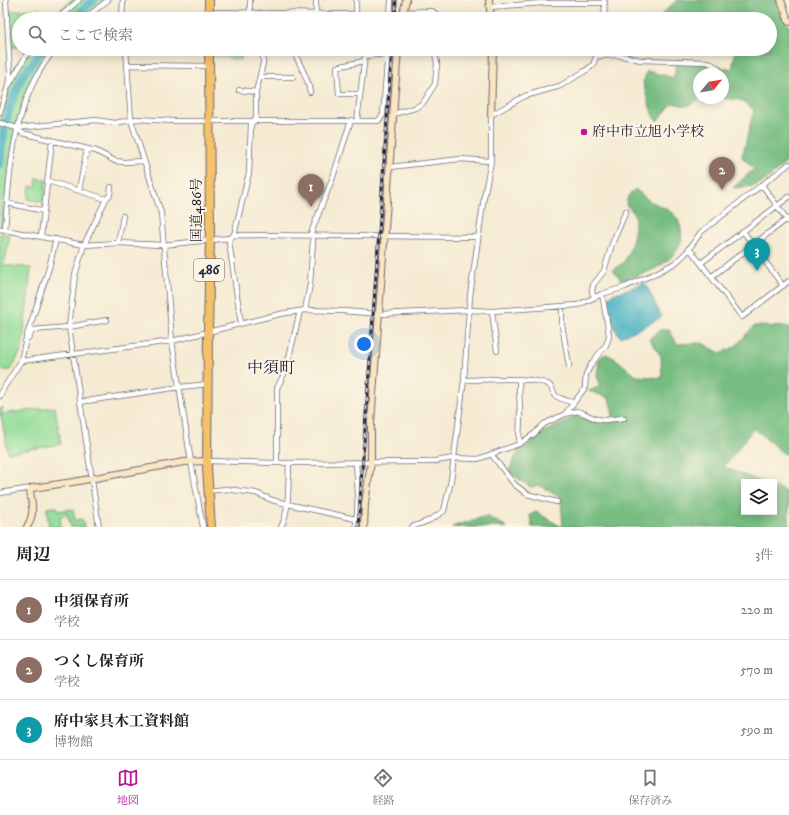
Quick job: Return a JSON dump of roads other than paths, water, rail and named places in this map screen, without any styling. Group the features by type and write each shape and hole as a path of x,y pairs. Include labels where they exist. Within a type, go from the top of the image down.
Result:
{"highway":[{"path":"209,0 209,12"},
{"name":"国道486号","path":"209,56 210,240 208,332 208,491 211,527"},
{"name":"国道486号","path":"208,491 216,527"}],"street":[{"path":"0,112 8,86 10,73 6,0"},
{"path":"65,12 79,0"},
{"path":"93,12 108,0"},
{"path":"122,12 123,0"},
{"path":"250,0 250,12"},
{"path":"316,0 316,12"},
{"path":"356,0 356,12"},
{"path":"390,12 391,0"},
{"path":"406,0 403,12 433,12"},
{"path":"489,0 490,12"},
{"path":"781,0 789,22"},
{"path":"490,7 522,2 604,2 605,12"},
{"path":"8,86 26,56"},
{"path":"49,56 34,80 26,99 18,128 12,156 3,229 84,245 118,243 163,245 232,236 478,238"},
{"path":"127,56 131,120 161,213 172,341 203,527"},
{"path":"241,323 229,242 232,236 249,173 251,124 255,120 256,92 263,63 263,56"},
{"path":"296,56 309,83 310,92"},
{"path":"357,120 365,56"},
{"path":"0,123 18,128 96,120 115,123 136,119 174,121 378,121 383,115 388,56"},
{"path":"364,527 365,504 372,462 371,423 398,56"},
{"path":"394,114 415,108 423,103 435,84 437,63 436,56"},
{"path":"412,527 430,520 444,511 454,458 464,380 468,310 491,161 493,56"},
{"path":"491,115 525,96 560,86 593,65 597,56"},
{"path":"623,56 641,60 684,60 708,62 718,68"},
{"path":"360,94 339,94 337,67 364,60"},
{"path":"128,66 209,66"},
{"path":"260,77 292,77"},
{"path":"239,90 256,92"},
{"path":"277,463 277,388 286,370 310,284 311,233 333,177 351,120"},
{"path":"18,128 22,133 96,151 119,162 144,160"},
{"path":"41,236 52,141"},
{"path":"79,190 88,149"},
{"path":"390,167 460,159 491,161"},
{"path":"21,361 172,341 280,314 303,311 343,311 379,314 468,310 492,311 578,304 625,286 676,263 701,232 789,164"},
{"path":"48,181 106,199"},
{"path":"711,277 788,221 762,185"},
{"path":"99,527 69,327 75,275 84,245 106,199 110,195 111,187"},
{"path":"701,263 789,197"},
{"path":"7,203 44,211"},
{"path":"594,298 592,292 593,285 604,271 612,244 626,211"},
{"path":"118,243 123,216"},
{"path":"743,231 783,286"},
{"path":"0,396 21,361 26,338 49,268 56,239"},
{"path":"689,248 742,317 789,281"},
{"path":"565,414 585,388 586,374 592,363 606,345 609,337 602,294"},
{"path":"562,306 562,325 569,366"},
{"path":"492,311 497,351"},
{"path":"26,338 28,338 33,330 69,327 107,320"},
{"path":"464,380 534,380 548,384 557,397 574,403"},
{"path":"519,380 519,444"},
{"path":"80,402 209,384"},
{"path":"0,493 191,462 429,462 454,458 478,459 519,444 534,434 544,424 565,414 577,411 596,419 605,420 624,418"},
{"path":"491,454 514,484 527,494 558,502"},
{"path":"356,462 358,495 356,527"},
{"path":"281,527 287,504 289,463"},
{"path":"26,527 32,518 30,491 32,488"},
{"path":"208,491 226,489 256,493 272,500 287,504 356,519"}],"water":[{"path":"645,283 662,317 620,337 615,329 607,299 613,294"}],"waterway":[{"path":"80,12 94,0"},
{"path":"0,164 5,125 10,107 23,75 38,56"}],"railway":[{"path":"395,12 396,0"},
{"path":"358,527 392,56"}],"place":[{"name":"府中市立旭小学校","path":"584,132"},
{"name":"つくし保育所","path":"722,190"},
{"name":"中須保育所","path":"311,207"},
{"name":"府中家具木工資料館","path":"757,271"}],"district":[{"name":"中須町","path":"271,368"}]}
